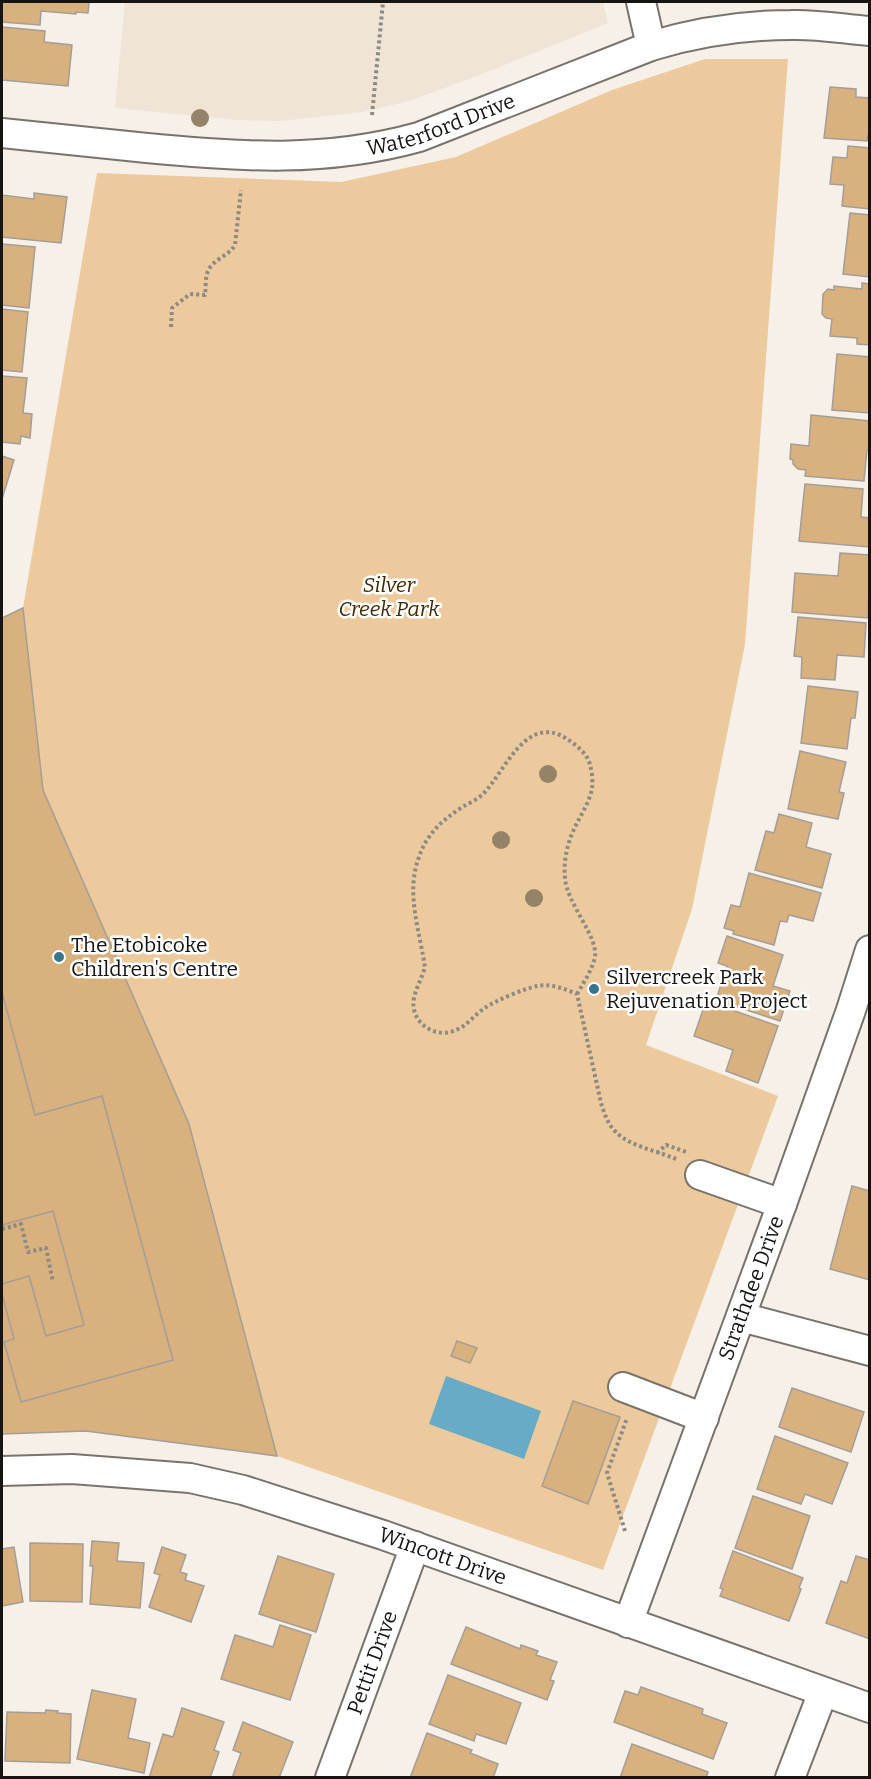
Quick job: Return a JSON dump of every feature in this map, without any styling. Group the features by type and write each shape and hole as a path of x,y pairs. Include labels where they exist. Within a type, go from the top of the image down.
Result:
{"street":[{"path":"641,2 651,46"},
{"name":"Waterford Drive","path":"2,133 225,155 315,156 392,144 419,137 651,46 693,35 724,29 794,24 870,31"},
{"name":"Strathdee Drive","path":"628,1623 782,1203 870,950"},
{"path":"700,1175 782,1203"},
{"path":"741,1317 870,1351"},
{"path":"630,1389 704,1418"},
{"name":"Wincott Drive","path":"2,1471 72,1469 190,1478 243,1490 415,1546 870,1708"},
{"name":"Pettit Drive","path":"330,1778 415,1546"},
{"path":"790,1778 823,1692"}],"path":[{"path":"372,115 383,2"},
{"path":"171,327 172,308 190,294 206,295 209,269 233,250 240,190"},
{"path":"577,994 552,986 535,986 487,1006 458,1030 449,1032 427,1029 418,1021 414,1012 414,998 425,967 414,903 417,861 423,845 432,831 446,818 481,796 494,782 514,752 530,736 545,733 561,735 578,746 590,763 593,787 567,850 564,876 567,894 594,943 595,956 589,975 577,994 606,1118 619,1136 676,1160 700,1175"},
{"path":"2,1229 21,1224 28,1252 46,1248 53,1282"},
{"path":"625,1531 607,1473 630,1389"}],"shaded area":[{"path":"125,2 603,2 608,23 409,101 363,112 280,121 237,120 115,108"}],"green space":[{"name":"Silver Creek Park","path":"705,59 788,59 745,644 692,909 646,1045 778,1096 603,1570 277,1456 189,1124 43,790 23,608 97,173 341,182 456,157 612,90"}],"water":[{"path":"446,1376 541,1411 524,1459 429,1424"}],"building":[{"path":"2,2 89,2 88,13 41,11 40,25 2,22"},
{"path":"2,27 45,31 44,42 72,45 68,86 2,80"},
{"path":"830,87 856,89 856,97 870,98 870,135 867,141 824,138"},
{"path":"848,146 870,148 870,209 842,206 844,185 830,184 833,157 847,158"},
{"path":"34,193 67,197 61,243 2,237 2,195 34,199"},
{"path":"850,213 870,215 870,277 843,274"},
{"path":"2,244 35,247 29,308 2,305"},
{"path":"862,283 870,284 870,345 857,344 857,338 830,336 832,319 822,314 823,294 828,289 834,290 834,286 862,289"},
{"path":"2,309 28,312 22,372 2,370"},
{"path":"837,354 870,357 870,413 832,410"},
{"path":"2,376 27,378 23,413 32,414 30,438 21,436 20,444 2,442"},
{"path":"811,415 870,421 870,450 867,450 864,481 805,476 806,470 798,469 793,464 793,460 790,459 791,444 809,446"},
{"path":"2,456 14,460 2,499"},
{"path":"805,484 863,489 861,517 870,518 870,547 799,541"},
{"path":"840,553 870,555 868,618 792,612 795,573 838,576"},
{"name":"The Etobicoke Children's Centre","path":"23,608 43,790 189,1124 277,1456 86,1431 2,1434 2,618"},
{"path":"798,617 866,623 864,657 837,655 835,680 801,678 802,657 794,656"},
{"path":"808,686 858,692 855,718 851,718 847,749 801,743"},
{"path":"800,751 846,762 839,792 844,793 838,819 788,809"},
{"path":"779,814 812,823 806,847 831,854 822,888 755,870 766,831 774,833"},
{"path":"749,873 821,893 813,921 789,915 787,922 780,921 774,945 733,934 734,931 724,928 731,905 740,907"},
{"path":"727,936 783,955 773,986 790,991 780,1021 716,1000 727,966 718,963"},
{"path":"2,992 35,1115 102,1096 173,1360 21,1402 4,1342 14,1339 2,1294 2,1284 29,1276 46,1336 84,1325 53,1211 2,1225"},
{"path":"706,1001 778,1026 758,1083 726,1071 733,1050 694,1036"},
{"path":"852,1186 870,1191 870,1280 830,1269"},
{"path":"457,1341 477,1348 470,1363 451,1356"},
{"path":"792,1388 864,1412 851,1452 779,1427"},
{"path":"573,1401 620,1417 588,1504 542,1486"},
{"path":"775,1436 848,1463 832,1504 805,1494 801,1504 757,1489"},
{"path":"753,1496 810,1516 792,1569 735,1548"},
{"path":"92,1541 119,1543 117,1561 144,1563 140,1608 90,1604"},
{"path":"30,1543 83,1544 82,1602 30,1601"},
{"path":"14,1547 23,1602 2,1606 2,1549"},
{"path":"162,1547 186,1555 180,1572 187,1574 185,1580 204,1586 191,1622 149,1607 160,1575 154,1573"},
{"path":"733,1551 803,1578 789,1621 720,1596 723,1589 720,1588"},
{"path":"278,1556 334,1574 316,1632 259,1614"},
{"path":"856,1556 870,1560 870,1639 826,1623 841,1581 847,1583"},
{"path":"280,1625 311,1635 290,1700 221,1679 235,1635 273,1647"},
{"path":"466,1627 520,1649 521,1645 538,1651 536,1655 557,1662 550,1680 554,1681 547,1700 451,1664"},
{"path":"448,1675 521,1703 506,1744 476,1734 474,1741 429,1724"},
{"path":"641,1687 703,1709 702,1714 727,1723 713,1759 614,1722 625,1691 638,1695"},
{"path":"92,1690 136,1699 128,1738 150,1743 144,1773 77,1759"},
{"path":"182,1708 224,1722 214,1750 219,1752 210,1778 149,1778 163,1734 173,1737"},
{"path":"46,1710 71,1714 70,1763 5,1761 7,1712 45,1713"},
{"path":"243,1722 293,1742 279,1778 232,1778 241,1753 233,1750"},
{"path":"427,1733 472,1750 470,1753 498,1764 493,1778 410,1778"},
{"path":"632,1744 708,1772 706,1778 620,1778"}],"place":[{"name":"The Etobicoke Children's Centre","path":"59,957"},
{"name":"Silvercreek Park Rejuvenation Project","path":"594,989"}]}
